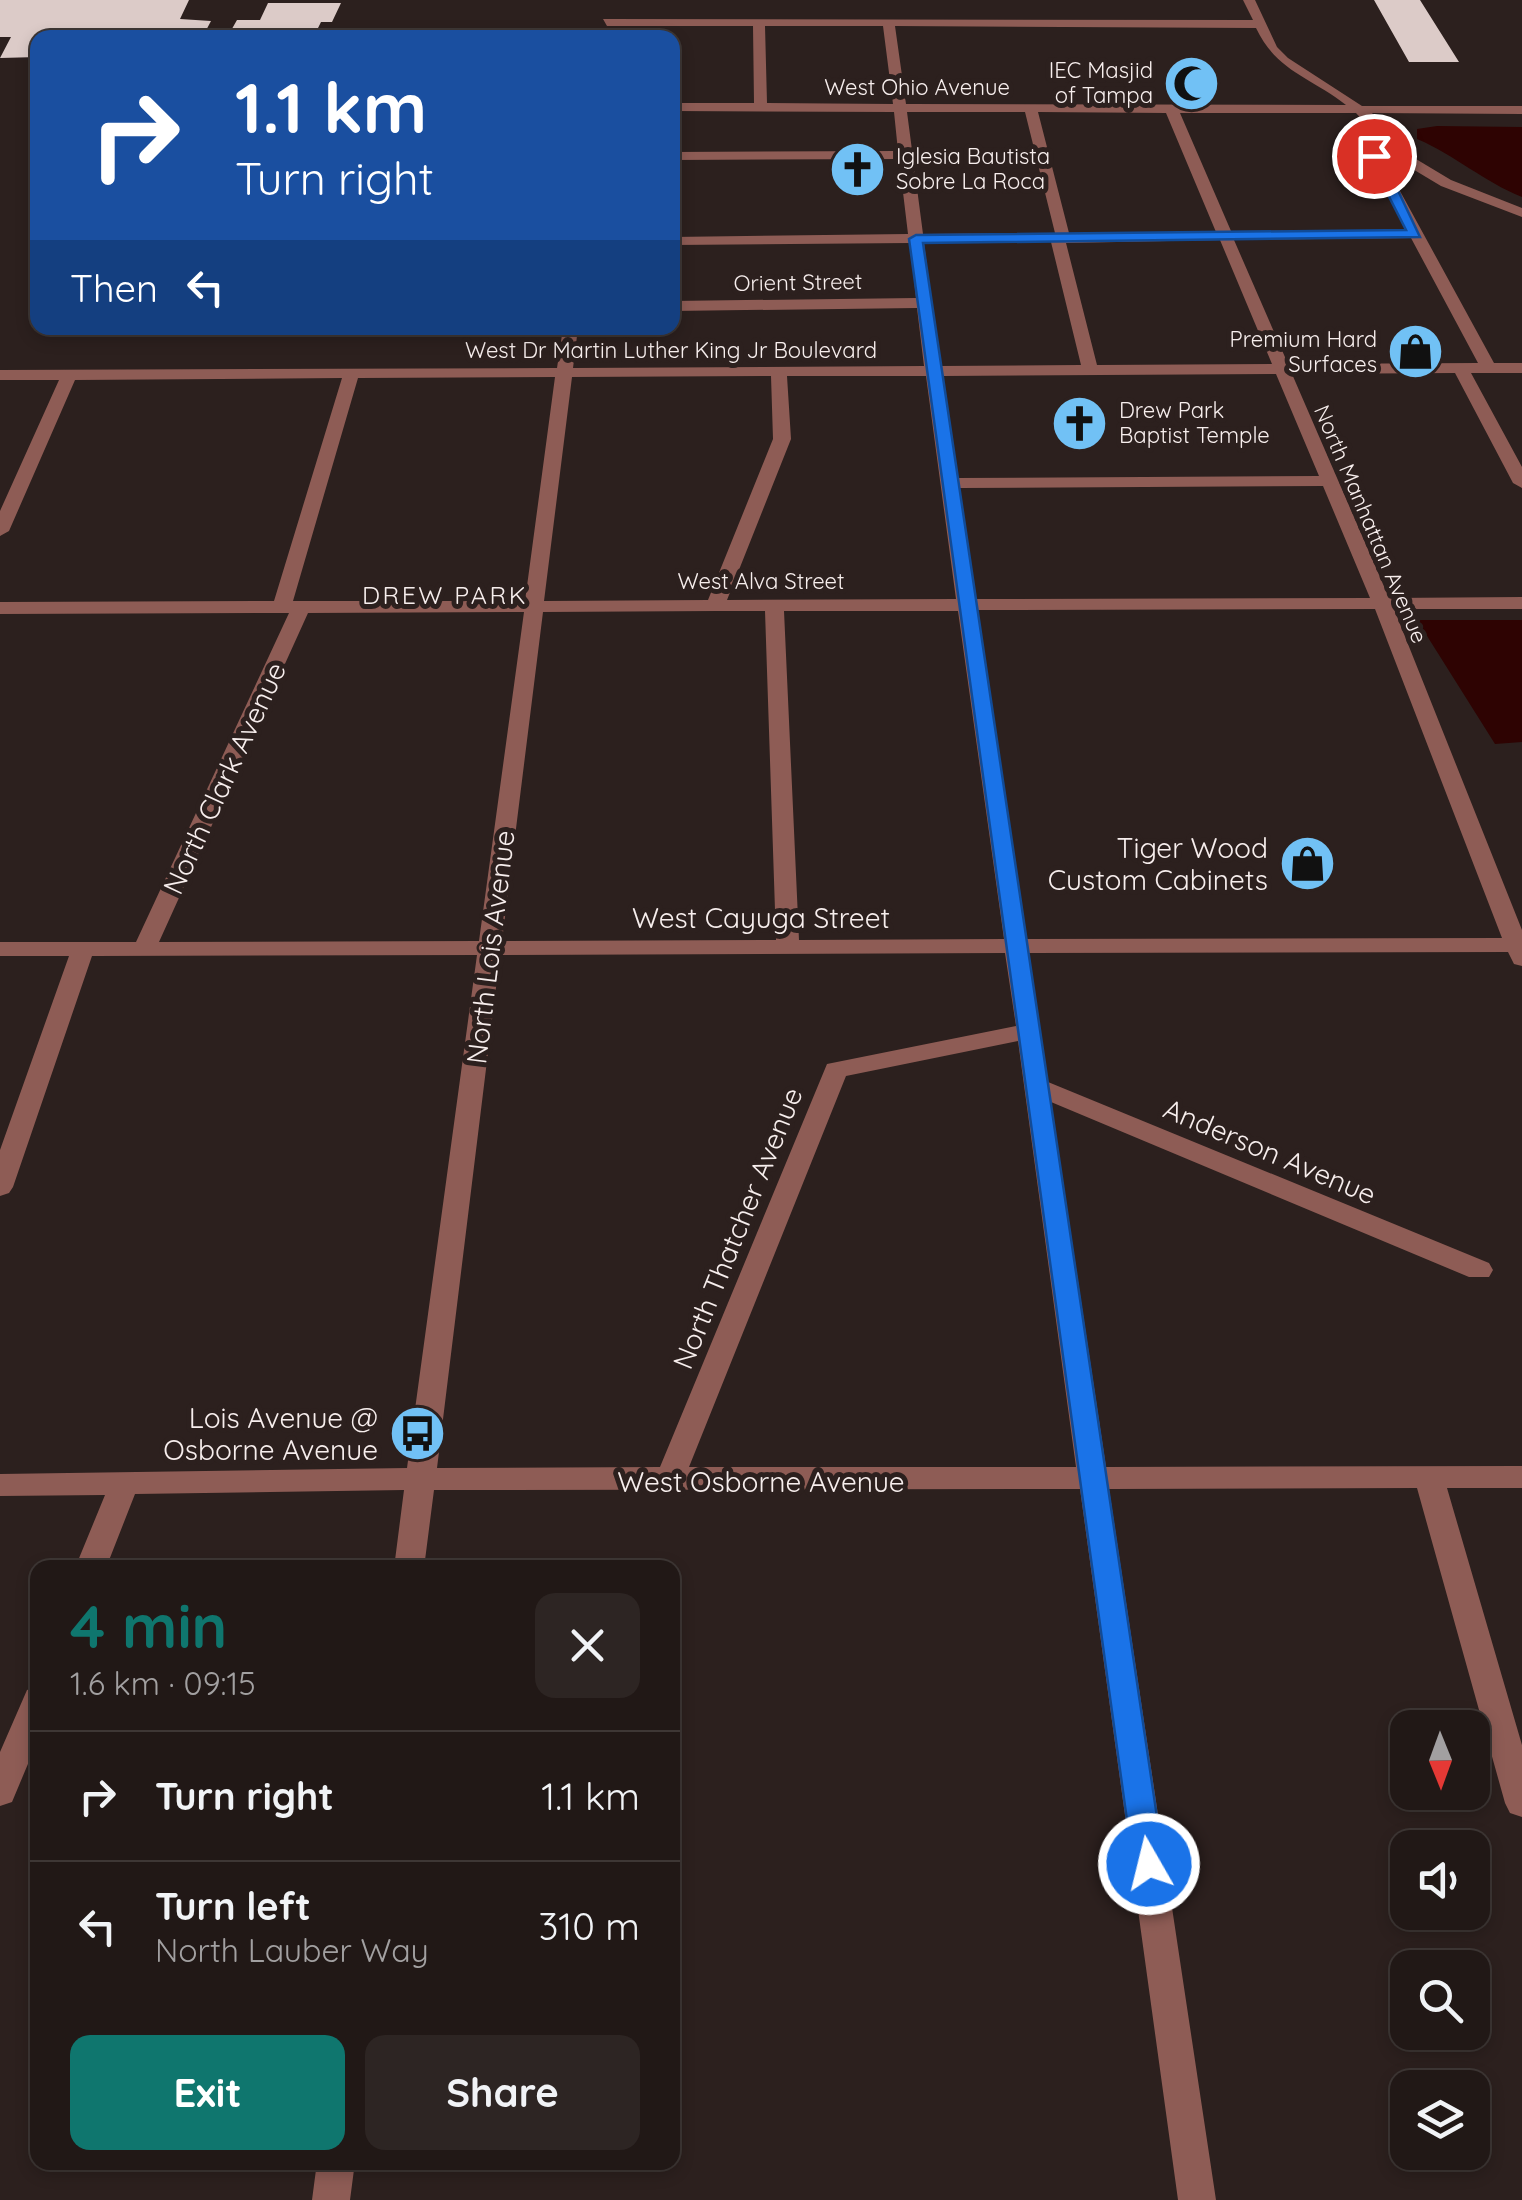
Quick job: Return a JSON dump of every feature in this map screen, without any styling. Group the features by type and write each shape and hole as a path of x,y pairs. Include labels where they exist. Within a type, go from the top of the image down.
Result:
{"street":[{"path":"1248,0 1272,48 1284,61 1340,94 1376,123 1395,148 1420,169 1446,184 1522,213"},
{"path":"606,30 608,17 759,22 1261,24"},
{"path":"759,22 761,107"},
{"path":"889,23 933,371 1197,2200"},
{"name":"West Ohio Avenue","path":"680,107 1522,110"},
{"path":"1030,108 1063,238"},
{"name":"North Manhattan Avenue","path":"1171,108 1382,604 1520,950"},
{"path":"1356,109 1358,122 1383,154 1426,184 1522,223"},
{"path":"1383,154 1374,156 1372,164 1386,180 1489,368"},
{"path":"680,156 904,155"},
{"path":"680,241 1415,234"},
{"path":"1063,238 1058,242 1090,370"},
{"name":"Orient Street","path":"680,306 924,303"},
{"name":"North Lois Avenue","path":"410,1560 569,335"},
{"path":"1460,368 1522,482"},
{"name":"West Dr Martin Luther King Jr Boulevard","path":"0,375 1522,368"},
{"name":"North Clark Avenue","path":"145,948 291,607 352,372"},
{"path":"715,606 782,439 779,372"},
{"path":"0,532 69,375"},
{"path":"950,483 1329,481"},
{"name":"West Alva Street","path":"0,608 1522,603"},
{"path":"774,606 788,947"},
{"name":"West Cayuga Street","path":"0,949 1016,946 1520,950"},
{"path":"0,1187 83,948"},
{"name":"North Thatcher Avenue","path":"669,1481 836,1070 1029,1031"},
{"name":"Anderson Avenue","path":"1038,1087 1479,1270"},
{"path":"1429,1477 1522,1803"},
{"name":"West Osborne Avenue","path":"0,1485 420,1479 1522,1477"},
{"path":"93,1560 124,1486"},
{"path":"0,1792 30,1719"},
{"path":"331,2200 335,2170"}],"shaded area":[{"path":"1522,127 1522,197 1417,139 1417,129"},
{"path":"1417,620 1522,620 1522,742 1495,744"}],"building":[{"path":"0,0 189,0 180,19 211,21 206,30 30,30 30,57 0,58 11,37 0,37"},
{"path":"1374,0 1420,0 1459,62 1409,62"},
{"path":"268,3 341,3 332,22 321,22 317,30 231,30 237,20 260,20"},
{"name":"IEC Masjid of Tampa","path":"1171,69 1202,69 1213,96 1181,96"}],"place":[{"name":"IEC Masjid of Tampa","path":"1192,83"},
{"name":"Iglesia Bautista Sobre La Roca","path":"857,169"},
{"name":"Premium Hard Surfaces","path":"1416,352"},
{"name":"Drew Park Baptist Temple","path":"1080,423"},
{"name":"Tiger Wood Custom Cabinets","path":"1307,863"},
{"name":"Lois Avenue @ Osborne Avenue","path":"417,1433"}],"district":[{"name":"DREW PARK","path":"445,594"}],"route":[{"path":"1149,1864 916,239 1415,234 1386,180 1372,164 1374,156"}]}
